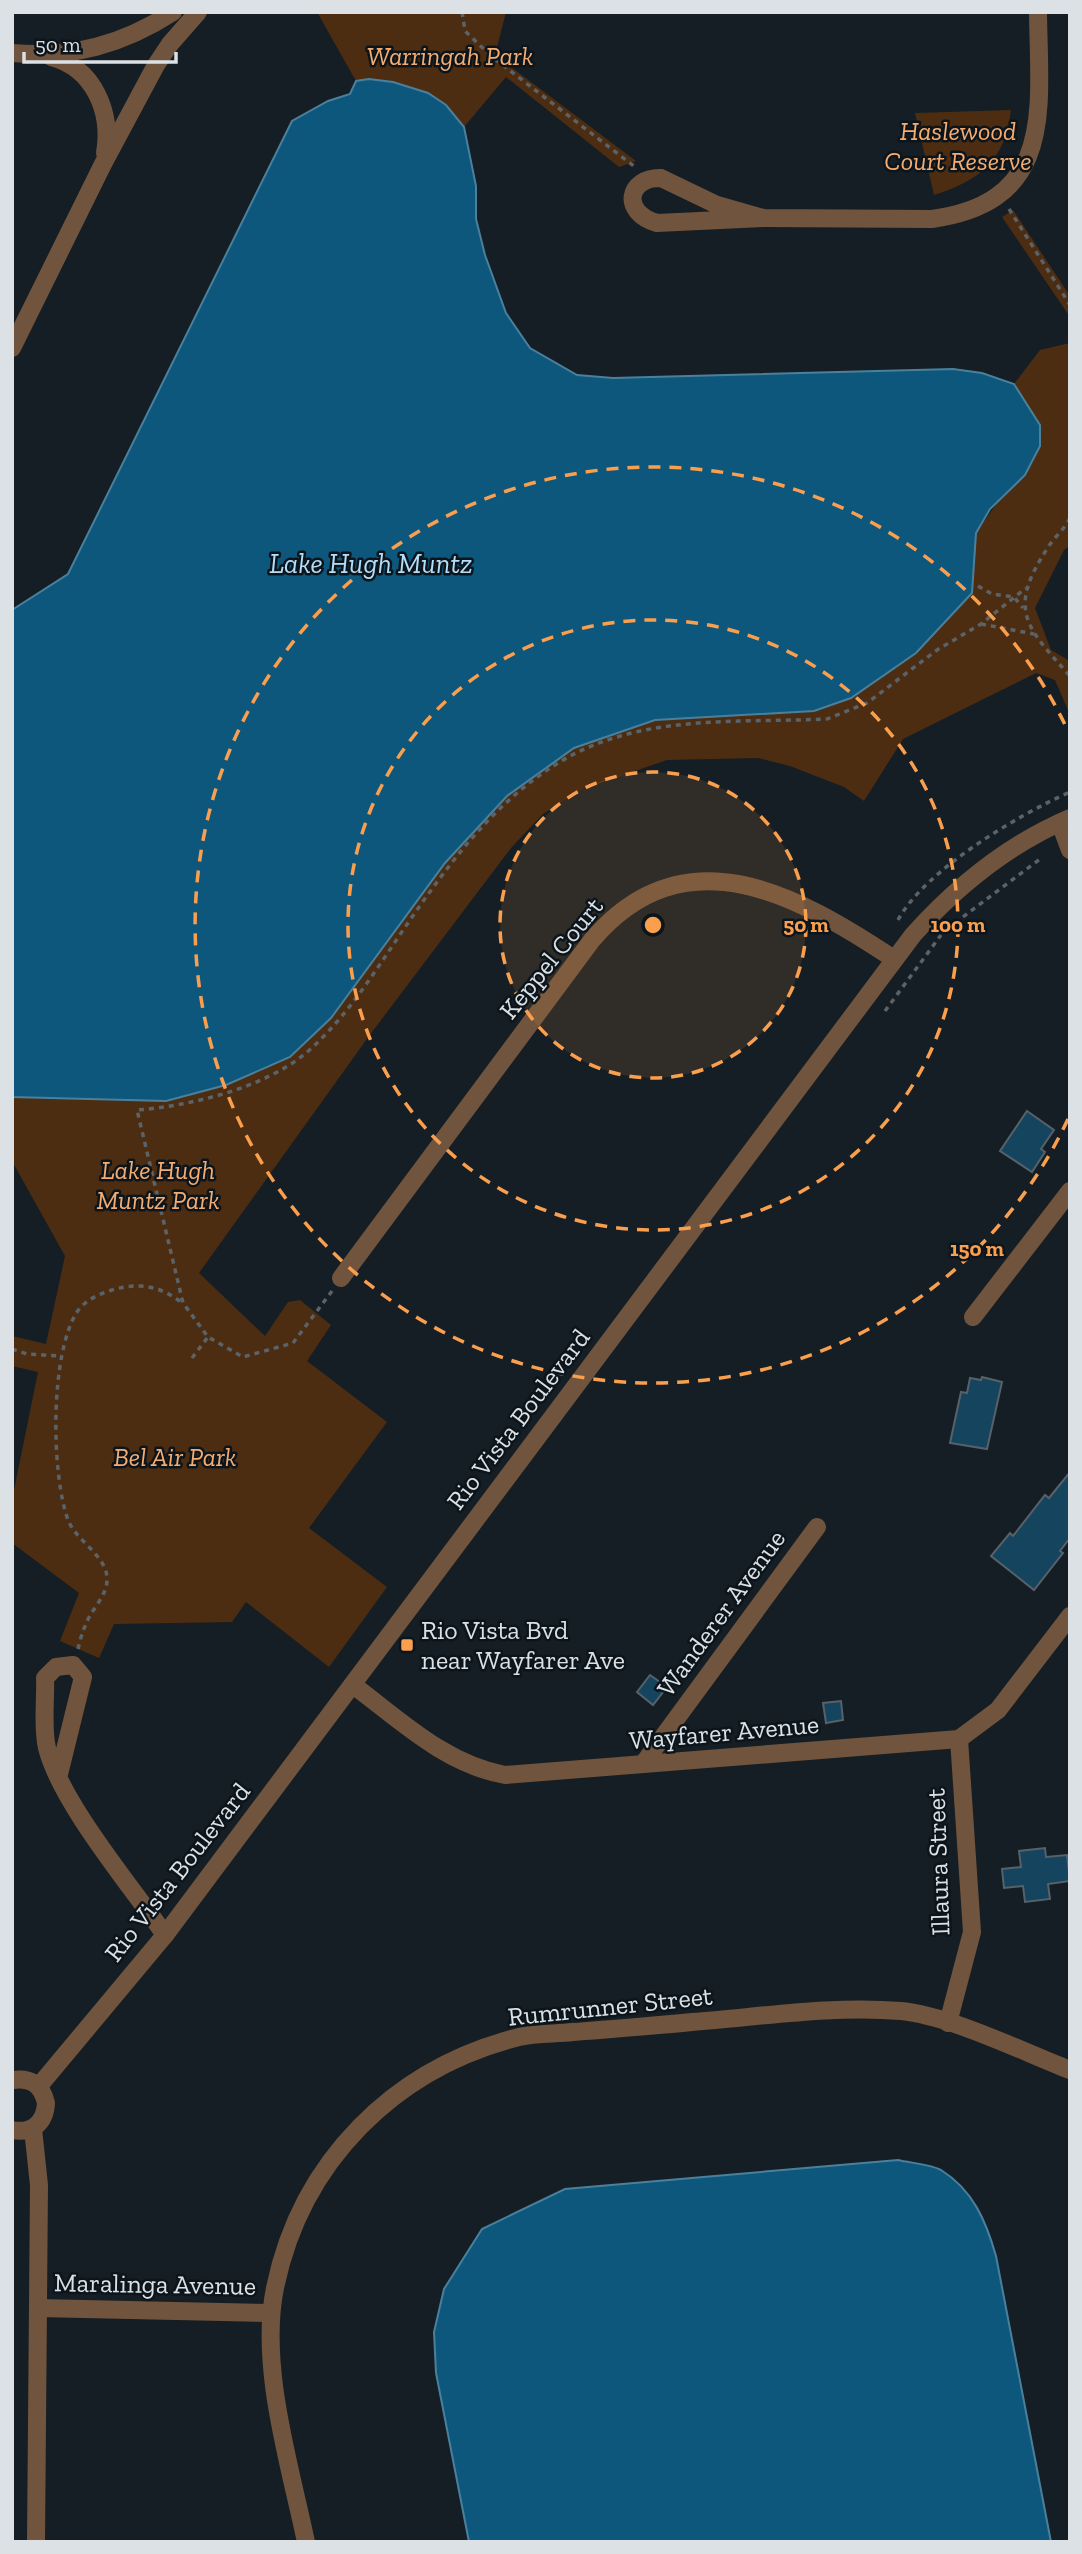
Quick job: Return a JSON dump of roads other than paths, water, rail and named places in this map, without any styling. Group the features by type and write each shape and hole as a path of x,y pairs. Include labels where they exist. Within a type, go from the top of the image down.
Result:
{"street":[{"path":"12,53 75,53 112,44 146,30 173,12"},
{"path":"12,348 103,163 163,54 198,12"},
{"path":"763,218 724,208 661,178 651,178 640,183 632,200 634,211 643,219 657,223 763,218 932,219 959,215 1000,194 1030,156 1038,132 1038,12"},
{"path":"44,55 77,69 100,98 108,133 103,163"},
{"path":"1065,820 1070,850"},
{"name":"Rio Vista Boulevard","path":"39,2086 164,1934 353,1685 894,959 940,905 964,884 990,864 1065,820"},
{"name":"Keppel Court","path":"341,1278 592,940 628,905 674,884 720,880 744,883 814,912 894,959"},
{"path":"973,1318 1070,1191"},
{"name":"Wanderer Avenue","path":"643,1764 817,1527"},
{"path":"959,1739 998,1710 1070,1616"},
{"path":"59,1774 83,1677 73,1665 56,1667 45,1678 47,1748 59,1774 73,1804 164,1934"},
{"name":"Wayfarer Avenue","path":"353,1685 447,1755 481,1771 505,1776 534,1776 643,1764 959,1739"},
{"name":"Illaura Street","path":"948,2023 972,1931 959,1739"},
{"name":"Rumrunner Street","path":"306,2542 274,2381 271,2313 275,2287 295,2224 327,2164 360,2123 410,2082 469,2053 522,2036 830,2011 902,2011 948,2023 1070,2070"},
{"path":"12,2080 22,2079 39,2086 44,2094 46,2112 33,2129 39,2185 36,2542"},
{"path":"12,2130 33,2129"},
{"name":"Maralinga Avenue","path":"38,2308 271,2313"}],"water":[{"name":"Lake Hugh Muntz","path":"369,79 393,82 428,93 446,105 464,127 476,186 476,219 485,255 506,313 530,348 577,375 613,378 953,369 982,373 1014,384 1040,425 1040,446 1025,475 990,509 976,533 972,593 916,653 851,698 814,711 655,720 574,748 507,796 445,863 331,1018 290,1057 226,1085 166,1101 12,1097 12,610 68,574 292,121 328,101 350,94 356,81"},
{"path":"898,2160 936,2168 952,2178 977,2207 988,2231 996,2256 1051,2542 469,2542 436,2373 434,2332 444,2289 482,2229 565,2189"}],"place":[{"name":"Rio Vista Bvd near Wayfarer Ave","path":"407,1645"}],"park label":[{"name":"Warringah Park","path":"450,56"},
{"name":"Haslewood Court Reserve","path":"958,146"},
{"name":"Lake Hugh Muntz Park","path":"158,1185"},
{"name":"Bel Air Park","path":"175,1457"}]}
